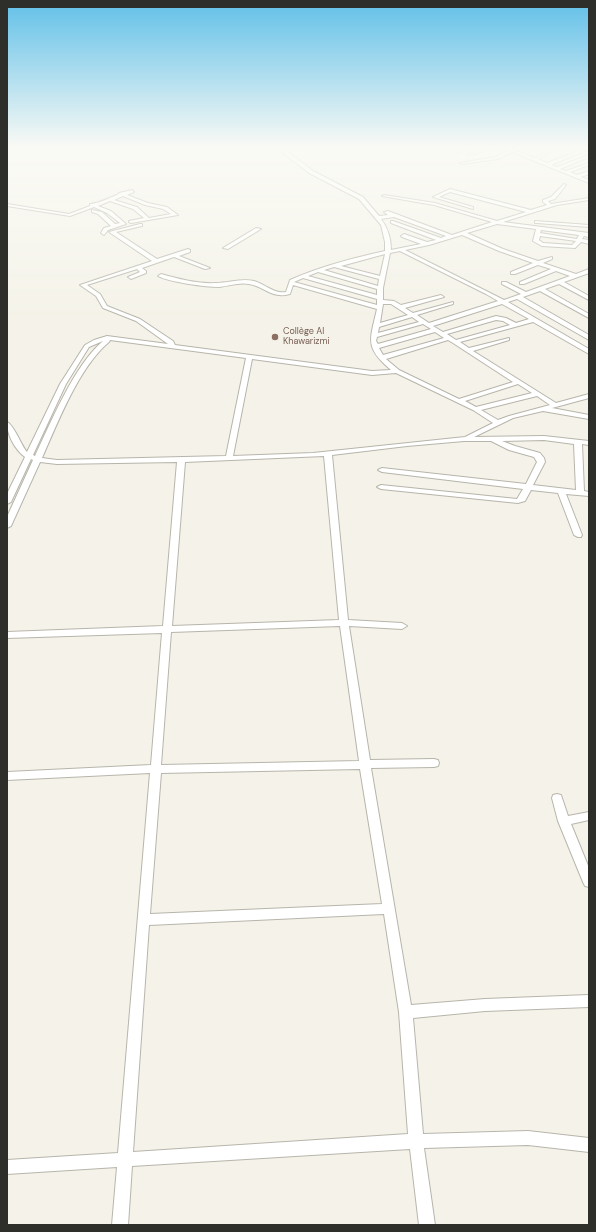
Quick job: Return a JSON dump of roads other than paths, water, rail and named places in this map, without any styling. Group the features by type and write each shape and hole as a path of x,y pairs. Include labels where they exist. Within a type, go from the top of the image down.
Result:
{"street":[{"path":"10,205 69,214 91,205"},
{"path":"93,205 109,212 124,224"},
{"path":"127,205 135,208 148,219"},
{"path":"154,205 169,209 178,217 176,220 111,232 156,261"},
{"path":"367,205 383,225 387,236 388,252 380,288 380,303 374,336 375,347 381,358 397,371 475,409 498,423"},
{"path":"439,205 498,222 589,235"},
{"path":"463,205 474,209"},
{"path":"484,205 523,216"},
{"path":"508,205 533,212"},
{"path":"161,276 214,285 236,282 254,283 270,292 282,295 288,293 291,283 295,278 318,270 464,234 551,206"},
{"path":"94,211 100,213 114,226"},
{"path":"158,212 164,217"},
{"path":"386,212 453,237"},
{"path":"122,214 131,222"},
{"path":"104,232 106,229 114,226 176,215"},
{"path":"378,218 394,215"},
{"path":"495,215 510,219"},
{"path":"516,218 532,222 589,226"},
{"path":"393,222 442,240"},
{"path":"539,228 539,234 536,241 542,244 570,248 579,241 582,234"},
{"path":"226,248 258,229"},
{"path":"464,234 537,263 589,277"},
{"path":"539,234 589,242"},
{"path":"404,236 427,244"},
{"path":"401,250 466,282 589,351"},
{"path":"172,347 171,342 138,320 105,307 98,295 83,286 91,281 188,251"},
{"path":"520,257 531,252"},
{"path":"173,255 207,268"},
{"path":"513,273 550,258"},
{"path":"147,264 158,269"},
{"path":"335,266 383,278"},
{"path":"130,277 144,272 137,267"},
{"path":"522,283 556,269"},
{"path":"318,270 380,288"},
{"path":"374,336 426,324 503,302 589,271"},
{"path":"301,276 380,303"},
{"path":"504,282 526,294"},
{"path":"560,282 589,298"},
{"path":"291,283 380,303 392,302 555,405"},
{"path":"540,289 589,316"},
{"path":"572,289 589,289"},
{"path":"401,307 441,297"},
{"path":"518,297 589,338"},
{"path":"377,326 451,304"},
{"path":"375,347 496,318 504,319 516,324"},
{"path":"381,358 533,320"},
{"path":"7,502 27,456 43,428 63,384 88,346 91,343 101,339 117,339 372,373 397,371"},
{"path":"7,526 69,392 100,344 117,339"},
{"path":"468,350 507,339"},
{"path":"228,458 249,357"},
{"path":"459,401 519,382"},
{"path":"475,409 538,394"},
{"path":"464,439 511,417 588,397"},
{"path":"541,409 589,417"},
{"path":"7,424 20,448 27,456 38,460 57,462 181,460 328,454 390,445 464,439 531,438 589,443"},
{"path":"382,487 514,502 522,499 541,462 540,458 537,455 501,444 493,439"},
{"path":"578,442 580,493"},
{"path":"328,454 344,623 388,909 406,1012 416,1141 427,1225"},
{"path":"120,1225 166,628 181,460"},
{"path":"382,470 589,494"},
{"path":"561,491 578,535"},
{"path":"7,635 166,628 344,623 402,626"},
{"path":"7,776 156,769 434,763"},
{"path":"557,798 564,821 589,882"},
{"path":"564,821 589,816"},
{"path":"143,920 388,909"},
{"path":"406,1012 485,1005 589,1001"},
{"path":"7,1167 416,1141 528,1138 589,1145"}],"place":[{"name":"Collège Al Khawarizmi","path":"275,337"}]}
